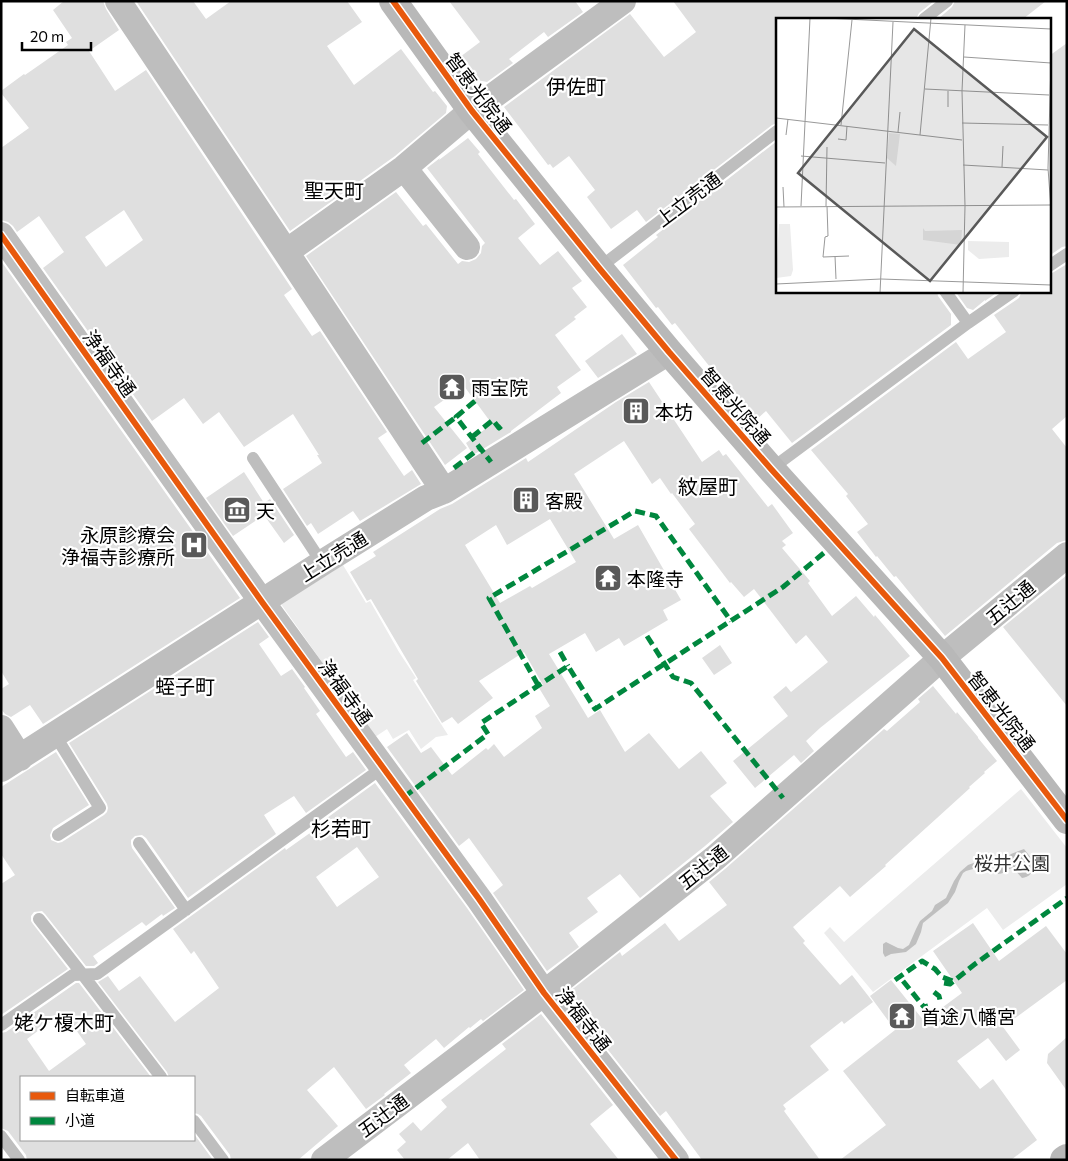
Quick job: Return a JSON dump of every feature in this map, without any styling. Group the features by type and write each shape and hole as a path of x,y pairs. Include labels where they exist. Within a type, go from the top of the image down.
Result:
{"street":[{"path":"118,1 444,491"},
{"name":"智恵光院通","path":"393,1 472,111 599,268 771,469 942,658 1067,820"},
{"path":"286,252 404,168 472,111 623,1"},
{"path":"404,168 467,247"},
{"name":"浄福寺通","path":"1,235 262,602 479,899 544,992 676,1160"},
{"name":"上立売通","path":"10,764 322,563 426,498 444,491 669,352"},
{"name":"五辻通","path":"324,1160 544,992 715,858 942,658 1067,555"},
{"path":"1,728 10,764"}],"lane":[{"path":"925,18 947,1"},
{"name":"上立売通","path":"599,268 776,132"},
{"path":"1050,265 1067,254"},
{"path":"946,292 968,323"},
{"path":"771,469 1013,292"},
{"path":"253,458 322,563"},
{"path":"55,735 100,808 58,835"},
{"path":"1,1025 74,975 97,974 382,768"},
{"path":"139,843 186,910"},
{"path":"39,919 160,1076"},
{"path":"195,1122 223,1160"},
{"path":"1,1136 19,1160"}],"green space":[{"path":"343,565 366,603 370,601 416,678 413,680 448,735 436,737 421,749 409,730 393,739 387,729 375,737 281,604"},
{"name":"桜井公園","path":"1021,789 1067,848 1067,884 1003,930 987,908 873,992 824,933 830,927 844,942"}],"shaded area":[{"path":"1024,849 1033,863 1032,872 1028,876 1022,878 1013,868 998,874 994,865 966,871 963,873 948,903 923,923 916,944 906,952 891,954 885,957 883,944 886,942 903,949 909,945 920,921 932,911 935,905 946,898 960,872 968,865 990,859 1004,860 1011,854"}],"building":[{"path":"64,1 103,1 119,30 89,51 115,91 146,70 292,289 284,295 312,336 320,331 387,432 378,438 404,476 412,470 421,484 360,521 353,511 318,534 311,523 307,526 283,489 322,463 293,414 244,447 219,412 203,424 184,398 152,421 43,268 64,252 39,216 17,232 8,222 1,220 1,148 29,128 1,91 68,45 66,42 72,38 53,10","holes":["124,210 143,240 106,267 85,237"]},
{"path":"136,1 193,1 206,19 231,1 347,1 362,22 327,46 354,85 401,49 433,92 435,91 447,106 446,113 395,156 290,231"},
{"path":"449,1 575,1 583,12 548,37 544,32 509,59 513,63 487,82 477,80 460,57 480,42"},
{"path":"673,1 934,1 919,13 916,18 776,18 776,123 646,222 637,210 611,229 587,197 595,190 569,156 553,168 550,164 548,165 504,107 630,14 664,57 696,32"},
{"path":"955,1 1046,1 1024,18 939,18 952,7"},
{"path":"1067,43 1067,246 1062,247 1050,255 1050,55"},
{"path":"468,138 480,152 478,154 535,224 518,238 540,265 558,251 582,281 572,288 587,307 574,317 576,319 555,335 581,370 557,387 561,393 511,432 473,455 466,443 492,424 464,386 434,407 467,448 445,465 306,256 396,192 423,226 426,224 458,264 462,261 469,262 476,259 485,243 427,168"},
{"path":"776,142 776,292 937,292 951,314 951,325 792,443 766,411 756,420 733,396 675,323 672,325 658,307 656,308 623,265 658,237 656,235"},
{"path":"1,261 240,598 43,724 30,705 11,717 1,709 1,689 9,684 1,671"},
{"path":"1067,264 1067,416 1052,429 1067,448 1067,540 1057,543 945,636 896,576 894,577 876,557 857,532 868,524 846,496 848,494 811,450 956,342 968,359 1006,332 994,315 1019,298 1022,292 1050,292 1050,274"},
{"path":"956,292 998,292 973,310 967,308"},
{"path":"622,334 637,354 598,378 585,361"},
{"path":"649,382 702,462 719,450 723,456 726,454 768,507 772,504 793,533 782,541 786,545 782,548 810,581 808,583 832,616 856,596 910,656 806,741 814,751 801,763 794,755 755,788 733,761 788,716 773,697 786,686 791,692 828,662 806,635 796,644 754,589 744,597 730,583 689,529 695,524 672,493 660,478 652,484 624,441 574,474 614,539 638,525 681,600 663,610 668,620 624,646 619,638 596,652 585,633 549,654 588,718 600,710 625,752 649,733 679,769 701,751 727,783 710,796 733,822 640,898 620,874 587,898 598,912 569,933 579,947 547,971 493,893 503,885 469,838 459,846 387,747 407,733 421,753 431,747 452,775 486,748 488,750 494,744 504,757 542,728 535,716 550,706 539,688 543,685 524,652 479,681 493,698 458,724 452,717 442,723 416,681 418,679 371,599 367,601 350,572 376,556 373,552 440,509 452,504 526,458 528,462 616,402","holes":["550,519 576,562 532,588 530,586 500,603 465,545 496,525 507,545"]},
{"path":"244,472 264,503 270,499 294,535 284,543 264,515 233,536 206,498"},
{"path":"1067,575 1067,706 1003,627"},
{"path":"258,622 269,637 259,644 281,676 292,669 320,711 316,714 346,757 353,752 366,770 306,813 294,796 264,815 276,834 188,898 146,838 142,835 135,836 131,840 132,848 175,908 163,916 162,914 146,926 142,922 93,956 98,963 94,966 86,966 42,911 34,912 31,916 31,921 68,969 1,1015 1,884 15,875 1,854 1,787 56,752 89,805 53,828 50,835 51,840 58,843 62,842 104,815 108,808 69,743"},
{"path":"720,645 732,663 714,675 702,658"},
{"path":"933,686 997,761 886,866 850,897 840,886 793,927 805,941 803,943 840,985 852,975 873,1002 844,1024 842,1021 810,1046 829,1070 783,1105 786,1109 784,1111 820,1160 702,1160 666,1111 660,1116 565,995 620,952 622,956 665,923 679,941 727,905 709,882 884,729 887,731 920,702 918,699"},
{"path":"375,783 467,908 524,990 483,1021 481,1019 469,1027 444,1048 436,1039 404,1065 411,1073 366,1109 334,1067 307,1090 338,1126 298,1160 231,1160 230,1155 201,1116 195,1113 195,1076 169,1076 98,982 108,976 119,991 140,976 175,1022 219,988 194,951 191,954 173,929 285,848 286,850 317,828 316,826","holes":["357,847 379,877 337,907 316,877"]},
{"path":"973,923 999,961 1046,926 1067,954 1067,980 1003,1027 1020,1050 1006,1061 988,1038 957,1061 980,1089 993,1079 1037,1140 1011,1160 840,1160 886,1125 843,1071 895,1030 870,996 891,980 924,1021 962,993 933,951"},
{"path":"76,983 79,983 150,1076 20,1076 20,1141 195,1141 195,1135 213,1160 27,1160 26,1155 8,1131 1,1128 1,1033 6,1032","holes":["64,1013 86,1044 49,1071 27,1039"]},
{"path":"541,1014 613,1105 590,1124 619,1160 480,1160 468,1143 447,1160 405,1160 397,1150 406,1142 399,1134 413,1122 421,1131 447,1107 441,1100 506,1049 502,1044"},
{"path":"1067,1037 1067,1091 1047,1063 1048,1054"}],"marked path":[{"path":"475,401 456,417 491,462"},
{"path":"422,443 456,417"},
{"path":"472,437 493,420 499,428 505,423"},
{"path":"454,468 480,448"},
{"path":"538,685 489,598 635,511 656,516 731,621"},
{"path":"404,797 488,734 481,723 568,666 595,709 783,587 825,552"},
{"path":"647,636 673,677 691,683 783,798"},
{"path":"560,652 568,666"},
{"path":"944,983 950,984 1067,898"},
{"path":"895,980 922,961 935,969 942,977 953,981"},
{"path":"903,981 924,1007 928,1006"},
{"path":"934,992 939,996 940,1000"}],"cycle path":[{"path":"393,1 472,111 599,268 771,469 942,658 1067,820"},
{"path":"1,235 262,602 479,899 544,993 676,1160"}],"place":[{"name":"雨宝院","path":"452,387"},
{"name":"本坊","path":"636,411"},
{"name":"客殿","path":"526,500"},
{"name":"天","path":"237,510"},
{"name":"永原診療会 浄福寺診療所","path":"194,545"},
{"name":"本隆寺","path":"608,578"},
{"name":"首途八幡宮","path":"902,1016"}],"district":[{"name":"伊佐町","path":"576,86"},
{"name":"聖天町","path":"334,190"},
{"name":"紋屋町","path":"708,486"},
{"name":"蛭子町","path":"185,686"},
{"name":"杉若町","path":"341,828"},
{"name":"姥ケ榎木町","path":"64,1022"}]}
